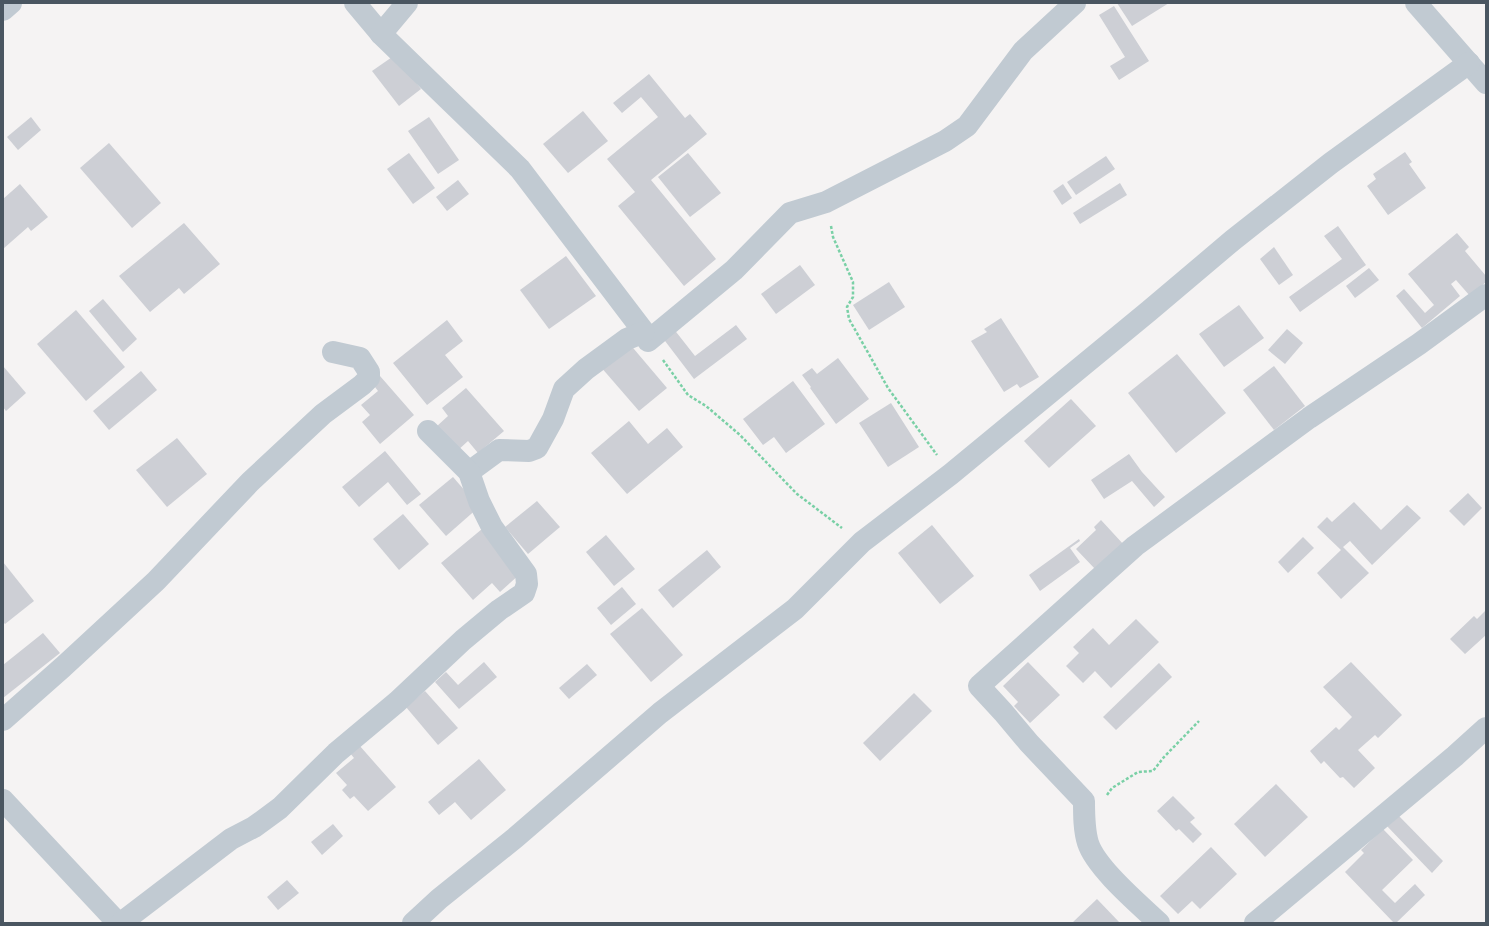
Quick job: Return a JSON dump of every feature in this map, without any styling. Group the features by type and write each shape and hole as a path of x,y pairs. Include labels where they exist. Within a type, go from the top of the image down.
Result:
{"street":[{"path":"3,10 12,3"},
{"path":"355,3 381,34 520,169 646,337"},
{"path":"381,34 408,3"},
{"path":"469,472 499,450 529,451 537,448 553,419 564,389 586,369 627,339 646,337 734,270 790,214 826,202 944,141 967,126 1023,51 1075,3"},
{"path":"1416,3 1486,83"},
{"path":"412,923 439,899 515,838 660,713 795,609 862,542 951,474 1233,240 1331,163 1469,63"},
{"path":"1159,923 1116,882 1098,861 1089,844 1085,822 1084,801 1029,743 979,686 1135,546 1309,418 1419,344 1486,295"},
{"path":"3,720 156,581 250,482 317,419 369,378 369,372 360,358 333,352"},
{"path":"3,800 120,923 231,839 254,827 280,808 336,753 397,702 463,640 499,610 524,593 527,584 526,574 492,527 479,501 469,472 428,431"},
{"path":"1255,923 1455,756 1486,728"}],"path":[{"path":"826,202 833,237 853,282 853,297 847,307 850,318 888,388 951,474"},
{"path":"646,337 688,395 706,406 740,435 796,494 862,542"},
{"path":"1085,822 1112,788 1138,772 1153,770 1199,722"}],"building":[{"path":"1117,3 1169,3 1132,26"},
{"path":"1114,6 1149,61 1119,80 1110,66 1125,57 1099,15"},
{"path":"395,55 421,89 399,106 372,71"},
{"path":"649,74 685,118 690,114 707,134 651,180 716,259 684,286 618,206 635,192 607,159 658,117 641,97 622,113 613,103"},
{"path":"583,111 608,141 568,173 543,144"},
{"path":"31,117 41,130 18,150 7,137"},
{"path":"429,117 459,160 438,174 408,131"},
{"path":"109,143 161,203 132,228 80,168"},
{"path":"1405,152 1412,162 1409,164 1426,188 1388,215 1367,186 1376,179 1373,174"},
{"path":"409,153 435,188 413,204 387,169"},
{"path":"688,153 721,193 690,217 658,177"},
{"path":"1106,156 1115,169 1076,195 1067,182"},
{"path":"458,180 469,194 447,211 436,197"},
{"path":"1120,183 1127,195 1080,224 1073,213"},
{"path":"20,184 48,217 31,231 28,227 3,249 3,199"},
{"path":"1063,184 1072,198 1062,205 1053,191"},
{"path":"184,223 220,264 184,294 179,288 150,312 119,276"},
{"path":"1338,226 1366,265 1300,312 1289,297 1342,259 1324,236"},
{"path":"1457,233 1469,247 1465,251 1486,276 1486,282 1470,296 1456,280 1451,284 1460,296 1422,328 1396,296 1404,289 1425,313 1434,305 1408,274"},
{"path":"1274,247 1293,275 1279,285 1260,259"},
{"path":"566,256 596,296 549,329 520,290"},
{"path":"800,265 815,285 776,314 761,294"},
{"path":"1369,268 1379,280 1355,298 1346,286"},
{"path":"889,282 905,307 869,330 853,305"},
{"path":"103,299 137,339 123,352 89,311"},
{"path":"1239,305 1264,338 1224,367 1199,334"},
{"path":"76,310 125,367 86,401 37,344"},
{"path":"1001,318 1039,377 1020,388 1017,384 1004,392 971,341 987,332 984,329"},
{"path":"447,320 463,341 445,355 463,377 427,405 393,363"},
{"path":"736,325 747,339 694,379 662,337 673,328 695,356"},
{"path":"1287,329 1303,343 1285,364 1268,350"},
{"path":"628,342 667,388 639,411 600,366"},
{"path":"1177,354 1226,413 1176,453 1128,393"},
{"path":"838,358 869,399 836,424 802,375 812,368 817,374"},
{"path":"3,366 26,393 6,411 3,407"},
{"path":"1274,366 1305,406 1274,430 1243,390"},
{"path":"141,371 157,390 109,430 93,411"},
{"path":"380,376 414,415 380,444 362,422 370,415 361,405 378,391 372,383"},
{"path":"793,381 825,424 786,453 774,437 763,445 743,419"},
{"path":"466,388 504,431 478,453 468,441 457,451 436,427 448,416 442,408"},
{"path":"1071,399 1096,426 1049,468 1024,441"},
{"path":"891,403 919,447 888,467 859,423"},
{"path":"629,421 648,444 667,428 683,447 627,494 591,453"},
{"path":"177,438 207,474 167,507 136,470"},
{"path":"385,451 421,494 407,505 388,482 359,507 342,487"},
{"path":"1129,454 1142,472 1165,497 1154,507 1132,481 1104,499 1091,480"},
{"path":"453,477 479,507 446,536 419,505"},
{"path":"1468,493 1482,508 1464,526 1449,511"},
{"path":"537,501 560,527 528,554 505,527"},
{"path":"1354,502 1381,530 1407,505 1421,518 1372,565 1350,541 1343,547 1369,573 1341,599 1317,573 1341,550 1317,527 1327,517 1332,522"},
{"path":"403,514 429,544 399,570 373,539"},
{"path":"1101,520 1124,545 1096,570 1076,549 1096,530 1094,527"},
{"path":"932,525 974,576 940,604 898,553"},
{"path":"482,529 520,574 500,592 492,583 473,600 441,563"},
{"path":"606,535 635,569 614,586 586,552"},
{"path":"1303,537 1314,548 1288,573 1278,562"},
{"path":"1079,539 1080,541 1070,548 1080,562 1040,591 1029,575"},
{"path":"707,550 721,567 673,608 658,590"},
{"path":"3,562 34,601 5,624 3,622"},
{"path":"622,587 636,604 611,625 597,608"},
{"path":"642,608 683,655 651,682 610,634"},
{"path":"1486,610 1486,635 1465,654 1450,639 1474,616 1477,619"},
{"path":"1136,619 1159,642 1111,688 1095,671 1083,683 1066,666 1079,653 1073,647 1093,628 1109,645"},
{"path":"43,633 60,653 3,698 3,665"},
{"path":"484,662 497,677 459,709 435,682 446,672 458,685"},
{"path":"1028,662 1060,695 1030,723 1014,706 1018,702 1003,686"},
{"path":"1351,662 1402,715 1378,738 1375,735 1358,750 1375,768 1354,788 1343,777 1340,778 1324,761 1321,764 1310,751 1336,727 1339,730 1352,717 1323,687"},
{"path":"1159,663 1172,677 1116,730 1103,717"},
{"path":"587,664 597,675 569,699 559,688"},
{"path":"425,691 458,728 438,745 406,707"},
{"path":"914,693 932,711 880,761 863,743"},
{"path":"359,745 396,787 368,811 354,796 350,799 342,790 347,785 336,773 354,758 350,753"},
{"path":"479,759 506,790 471,820 455,802 439,815 428,802"},
{"path":"1276,784 1308,817 1265,857 1234,824"},
{"path":"1173,796 1195,818 1190,822 1202,834 1193,843 1179,829 1176,831 1157,811"},
{"path":"1397,814 1443,861 1432,873 1386,825"},
{"path":"333,824 343,836 322,855 311,842"},
{"path":"1383,829 1413,860 1382,890 1395,903 1415,884 1425,895 1396,923 1394,923 1345,872 1364,853 1361,850"},
{"path":"1211,847 1237,874 1200,909 1192,901 1178,914 1160,896"},
{"path":"287,880 299,893 278,910 267,897"},
{"path":"1097,899 1120,923 1072,923"}]}
